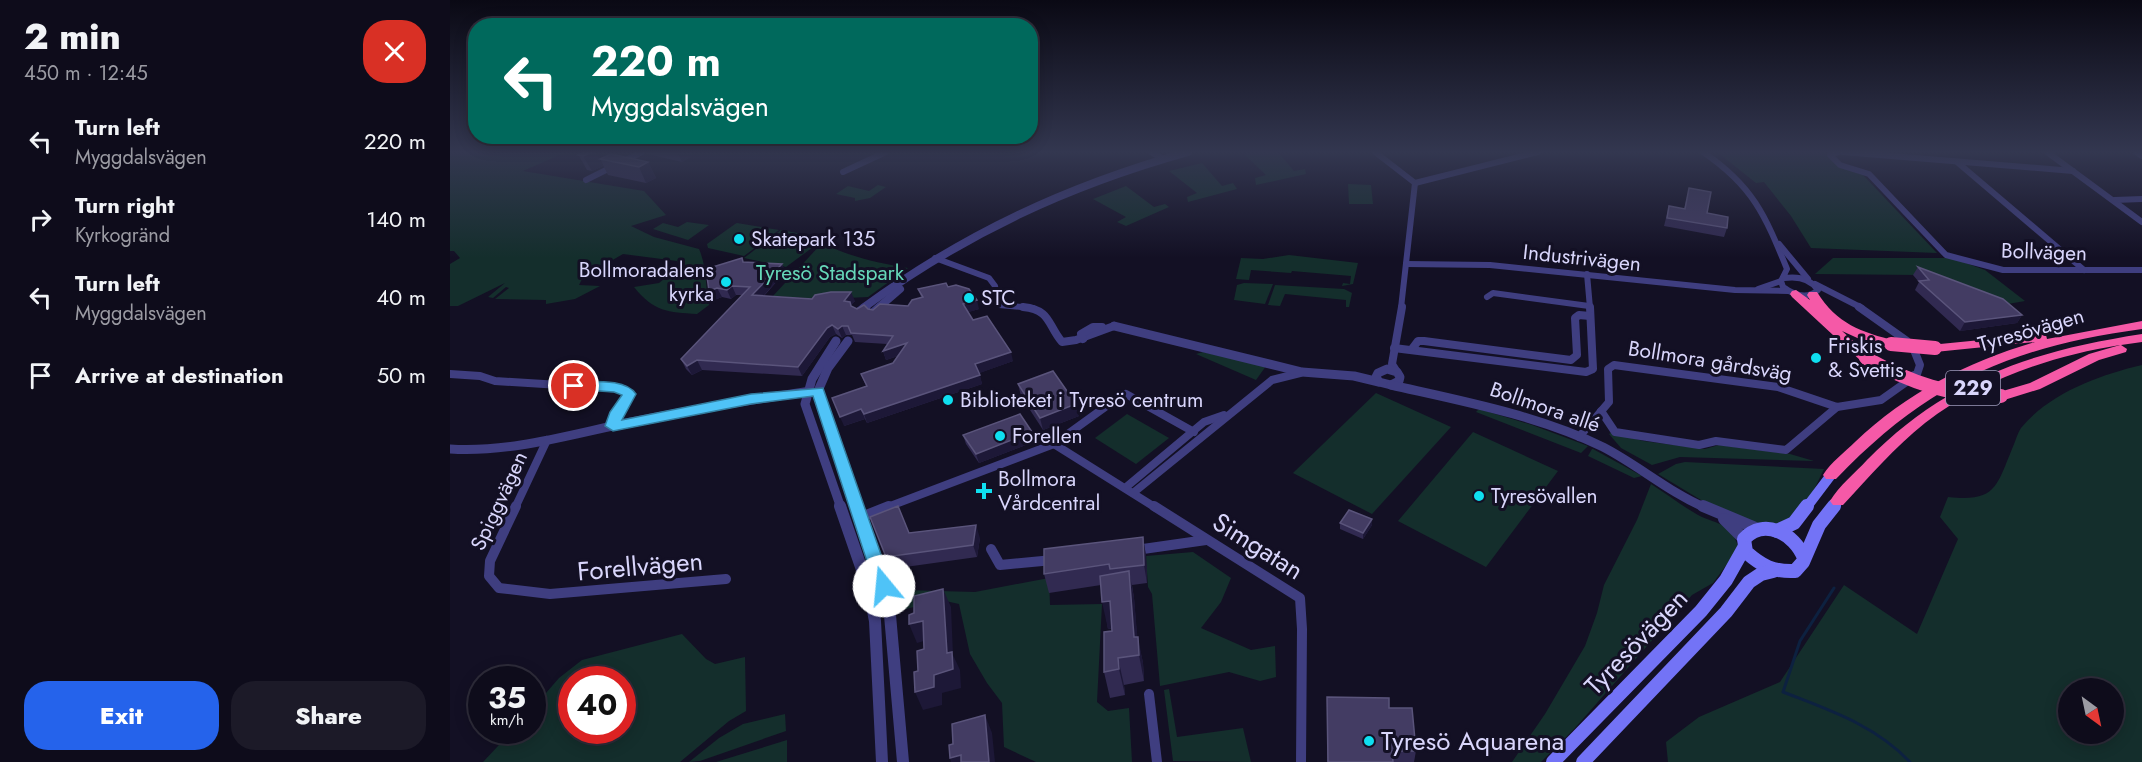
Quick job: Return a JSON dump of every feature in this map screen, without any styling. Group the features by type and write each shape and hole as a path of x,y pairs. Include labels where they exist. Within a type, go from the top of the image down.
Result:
{"highway":[{"path":"1813,288 1816,303 1827,314 1848,329 1891,344 1935,348 2085,334"},
{"path":"1792,293 1838,336 1866,358 1898,376 1933,389 1961,395 2001,396 2035,386 2094,357 2142,343"},
{"name":"Tyresövägen","path":"1831,475 1867,438 1903,409 1955,378 2012,354 2085,334 2142,326"},
{"name":"Tyresövägen","path":"1838,501 1894,443 1922,419 1954,398 1998,376 2037,361 2094,346 2142,338"}],"main road":[{"name":"Tyresövägen","path":"1777,531 1797,520 1831,475"},
{"name":"Tyresövägen","path":"1583,762 1726,612 1749,582 1761,574 1795,570 1801,566 1819,525 1838,501"},
{"name":"Tyresövägen","path":"1553,762 1701,611 1726,580 1749,532 1758,529"},
{"path":"1758,529 1777,531 1796,543 1804,558"},
{"path":"1744,544 1757,563 1773,571"}],"street":[{"path":"860,311 988,228 1078,188"},
{"path":"1391,385 1399,381 1391,371 1406,264 1414,188"},
{"path":"1748,188 1758,202 1787,269 1782,280 1783,287 1792,293"},
{"name":"Bollvägen","path":"1882,188 1946,255 2003,270 2142,270"},
{"path":"1987,188 2084,270"},
{"path":"2096,188 2142,222"},
{"path":"2113,200 2142,199"},
{"path":"1774,239 1813,288"},
{"path":"937,259 989,278 994,286 999,305 1031,308 1041,312 1048,317 1062,342 1083,339 1081,334 1093,327 1114,326"},
{"path":"874,312 937,259"},
{"name":"Industrivägen","path":"1406,264 1490,265 1754,291 1792,293 1813,288"},
{"path":"1394,348 1586,372 1593,369 1593,320 1590,316 1587,274"},
{"path":"1782,280 1796,277 1813,288 1834,293 1863,309 1907,341"},
{"name":"Industrivägen","path":"1754,291 1782,280"},
{"path":"1487,297 1493,293 1589,306"},
{"path":"1412,349 1418,341 1424,341 1571,360 1577,356 1575,318 1579,315 1590,316"},
{"name":"Bollmora allé","path":"1114,326 1302,372 1354,376 1416,390 1508,413 1564,430 1604,448 1717,514 1758,529"},
{"path":"836,341 806,391 805,404 869,590 875,621 882,762"},
{"path":"848,341 828,368 818,391 889,604 903,762"},
{"path":"1903,377 1913,377 1920,365 1914,350"},
{"name":"Bollmora gårdsväg","path":"1580,437 1610,402 1608,369 1618,365 1778,387 1837,407 1881,400 1913,377"},
{"path":"1379,382 1376,377 1391,371"},
{"name":"Bollmora allé","path":"1354,376 1391,371 1416,390"},
{"path":"1129,490 1272,380 1302,372"},
{"path":"450,374 480,376 495,381 624,389 629,394 617,412 613,426"},
{"path":"450,449 498,448 698,408 818,391"},
{"path":"845,524 1054,444 1122,395 1194,432"},
{"path":"1601,411 1615,432 1699,445 1716,441 1786,450 1837,407"},
{"path":"1129,490 1204,422 1228,414"},
{"name":"Spiggvägen","path":"547,440 490,561 489,576 499,588 557,593"},
{"name":"Simgatan","path":"1054,444 1300,598 1302,629 1301,762"},
{"name":"Bollmora allé","path":"1717,514 1744,544"},
{"path":"1128,551 1206,540"},
{"path":"991,549 1000,565 1065,559"},
{"name":"Forellvägen","path":"557,593 726,579"},
{"path":"1149,694 1157,762"}],"green space":[{"path":"450,188 623,188 644,191 666,215 631,226 654,237 699,249 705,270 709,305 697,314 670,311 655,306 634,287 659,283 679,267 677,261 623,254 583,277 579,285 600,286 575,299 546,304 546,300 495,299 509,288 506,287 493,298 488,297 505,283 458,306 450,306 450,264 460,258 454,251 450,251"},
{"path":"846,188 869,191 874,188 885,188 870,198 855,201 855,198 836,194"},
{"path":"1122,188 1128,188 1154,207 1165,204 1169,207 1126,226 1117,222 1126,217 1093,199"},
{"path":"1190,188 1237,189 1188,202 1187,197 1197,193"},
{"path":"1348,188 1371,188 1373,204 1349,204"},
{"path":"1768,188 1875,188 1937,253 1811,248 1791,216"},
{"path":"687,222 709,225 688,240 653,229 663,223 678,227"},
{"name":"Skatepark 135","path":"737,223 779,230 744,256 708,248 707,244"},
{"path":"781,230 808,235 820,242 786,267 744,258"},
{"name":"Tyresö Stadspark","path":"822,243 864,259 908,268 868,297 824,299 773,296"},
{"path":"1289,255 1358,263 1353,284 1342,286 1343,283 1350,284 1351,276 1292,271 1291,273 1251,270 1249,280 1236,279 1241,258 1263,259"},
{"path":"1833,258 1952,258 1985,270 2025,301 2002,305 1918,275 1815,274"},
{"path":"1244,283 1273,284 1265,304 1234,300 1237,285"},
{"path":"1275,285 1344,289 1352,293 1349,307 1346,307 1346,300 1285,294 1280,306 1268,305"},
{"path":"1203,352 1266,366 1256,380 1196,354"},
{"path":"2142,365 2142,762 1668,762 1666,742 1699,717 1780,682 1844,585 1917,634 1958,539 1940,517 1948,497 1976,497 1992,490 2002,474 2021,428 2033,416 2061,395 2109,374"},
{"path":"1376,393 1451,427 1372,514 1293,473"},
{"path":"1479,409 1532,425 1588,446 1581,453 1476,412"},
{"path":"1127,414 1169,438 1136,464 1095,438"},
{"name":"Tyresövallen","path":"1473,432 1558,471 1486,567 1398,521"},
{"path":"1612,432 1643,441 1705,449 1719,445 1790,454 1814,461 1680,457 1652,465 1621,448 1609,434"},
{"path":"1592,449 1642,476 1634,478 1588,456"},
{"path":"1685,462 1824,469 1810,498 1794,520 1777,529 1737,518 1658,474 1676,464"},
{"path":"1651,484 1698,515 1723,526 1731,533 1739,548 1713,583 1692,595 1575,728 1541,762 1512,762 1545,714 1585,646 1604,585 1637,520"},
{"path":"1193,552 1231,578 1221,602 1201,628 1251,650 1275,646 1276,677 1260,681 1229,672 1160,686 1152,594 1148,587 1146,556"},
{"path":"1049,578 1050,605 1102,604 1097,702 1108,711 1129,708 1132,762 1036,762 1004,747 1002,703 970,654 959,604 941,600 902,610 902,590 975,592"},
{"path":"682,634 706,659 715,664 745,657 746,711 729,721 680,762 483,762 500,744 546,744 546,693 558,679 558,744 636,744 636,666 574,666 582,660"},
{"path":"1169,689 1177,737 1243,728 1251,762 1173,761 1164,690"},
{"path":"785,714 786,731 700,761 689,762 719,738 743,724"},
{"path":"787,740 787,762 716,762"}],"building":[{"path":"1689,188 1711,192 1707,213 1728,217 1727,228 1667,218 1669,206 1685,209"},
{"path":"742,258 743,262 782,264 752,295 812,299 815,295 831,292 851,292 844,301 850,302 851,306 857,309 864,305 873,310 880,304 908,306 912,300 923,297 918,289 946,283 948,287 956,285 969,289 977,300 963,304 973,320 987,316 1011,352 975,364 980,375 864,414 861,409 840,417 832,398 867,386 861,374 893,363 907,343 883,351 893,336 851,333 848,326 838,329 832,325 827,328 798,367 697,360 687,366 681,359 750,287 732,286 727,290 717,288 709,291 706,269"},
{"path":"1918,267 2003,299 2022,315 1965,322 1919,281 1929,280"},
{"path":"1053,371 1076,404 1040,418 1018,384"},
{"path":"1020,414 1032,432 976,454 963,435"},
{"path":"898,506 909,533 976,525 973,545 886,557 870,517"},
{"path":"1349,510 1372,519 1363,533 1340,523"},
{"path":"1143,537 1144,565 1110,569 1109,564 1044,574 1044,549"},
{"path":"1129,571 1134,637 1138,637 1139,655 1118,658 1119,669 1104,672 1104,632 1112,631 1110,601 1102,602 1100,576"},
{"path":"943,589 947,653 952,652 953,669 934,675 934,687 915,692 914,672 918,671 917,651 924,649 923,621 909,624 909,615 914,613 914,596"},
{"name":"Tyresö Aquarena","path":"1327,697 1389,698 1389,708 1412,708 1416,751 1392,751 1393,762 1328,762"},
{"path":"985,715 989,762 961,762 961,755 950,758 949,745 953,744 952,724"}],"waterway":[{"path":"1834,588 1800,641 1783,692 1867,728 1910,762"}],"place":[{"name":"Skatepark 135","path":"739,239"},
{"name":"Bollmoradalens kyrka","path":"726,282"},
{"name":"STC","path":"969,298"},
{"name":"Friskis & Svettis","path":"1816,358"},
{"name":"Biblioteket i Tyresö centrum","path":"948,400"},
{"name":"Forellen","path":"1000,436"},
{"name":"Bollmora Vårdcentral","path":"984,491"},
{"name":"Tyresövallen","path":"1479,496"},
{"name":"Tyresö Aquarena","path":"1369,741"}],"route":[{"path":"574,386 624,389 629,394 617,412 613,426 751,399 818,391 884,586"}]}
